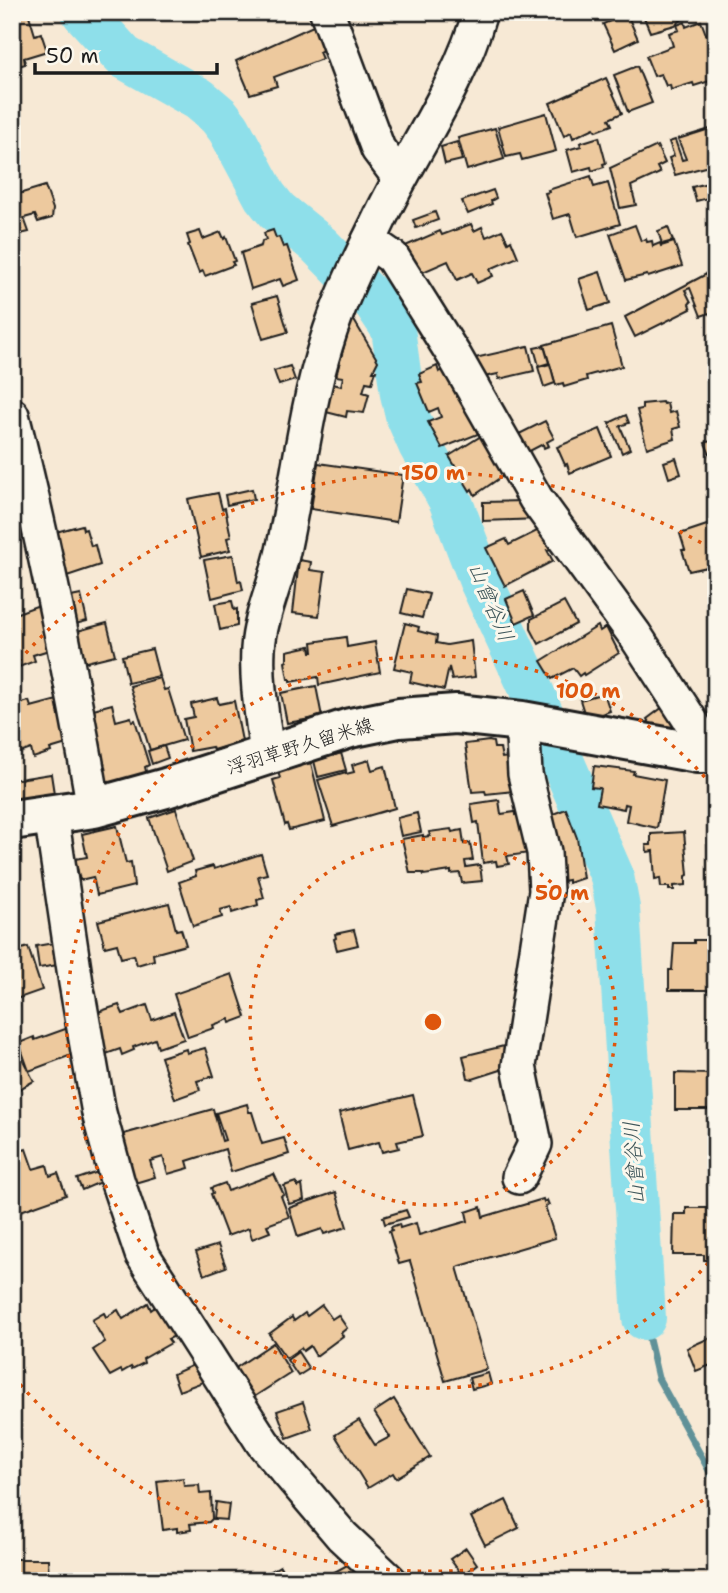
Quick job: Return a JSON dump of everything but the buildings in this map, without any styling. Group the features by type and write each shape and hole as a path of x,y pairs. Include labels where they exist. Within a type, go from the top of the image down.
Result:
{"main road":[{"name":"浮羽草野久留米線","path":"12,820 94,808 166,788 349,728 399,718 456,714 541,724 707,753"}],"street":[{"path":"327,12 378,149 399,177"},
{"path":"267,755 257,680 258,646 282,554 326,343 357,267 399,177 455,79 473,38 480,12"},
{"path":"357,267 392,257 455,357 536,499 635,635 696,729 707,753"},
{"path":"12,415 30,484 78,714 94,808"},
{"path":"519,1177 535,1144 519,1066 546,891 544,852 525,774 541,724"},
{"path":"51,815 99,1113 117,1180 142,1254 263,1443 342,1536 390,1581"}],"waterway":[{"name":"山曾谷川","path":"83,12 124,57 199,99 219,116 229,129 265,196 277,211 319,245 375,302 393,329 407,415 450,500 480,579 612,876 618,908 644,1318"},
{"path":"644,1318 658,1378 716,1483"}]}
